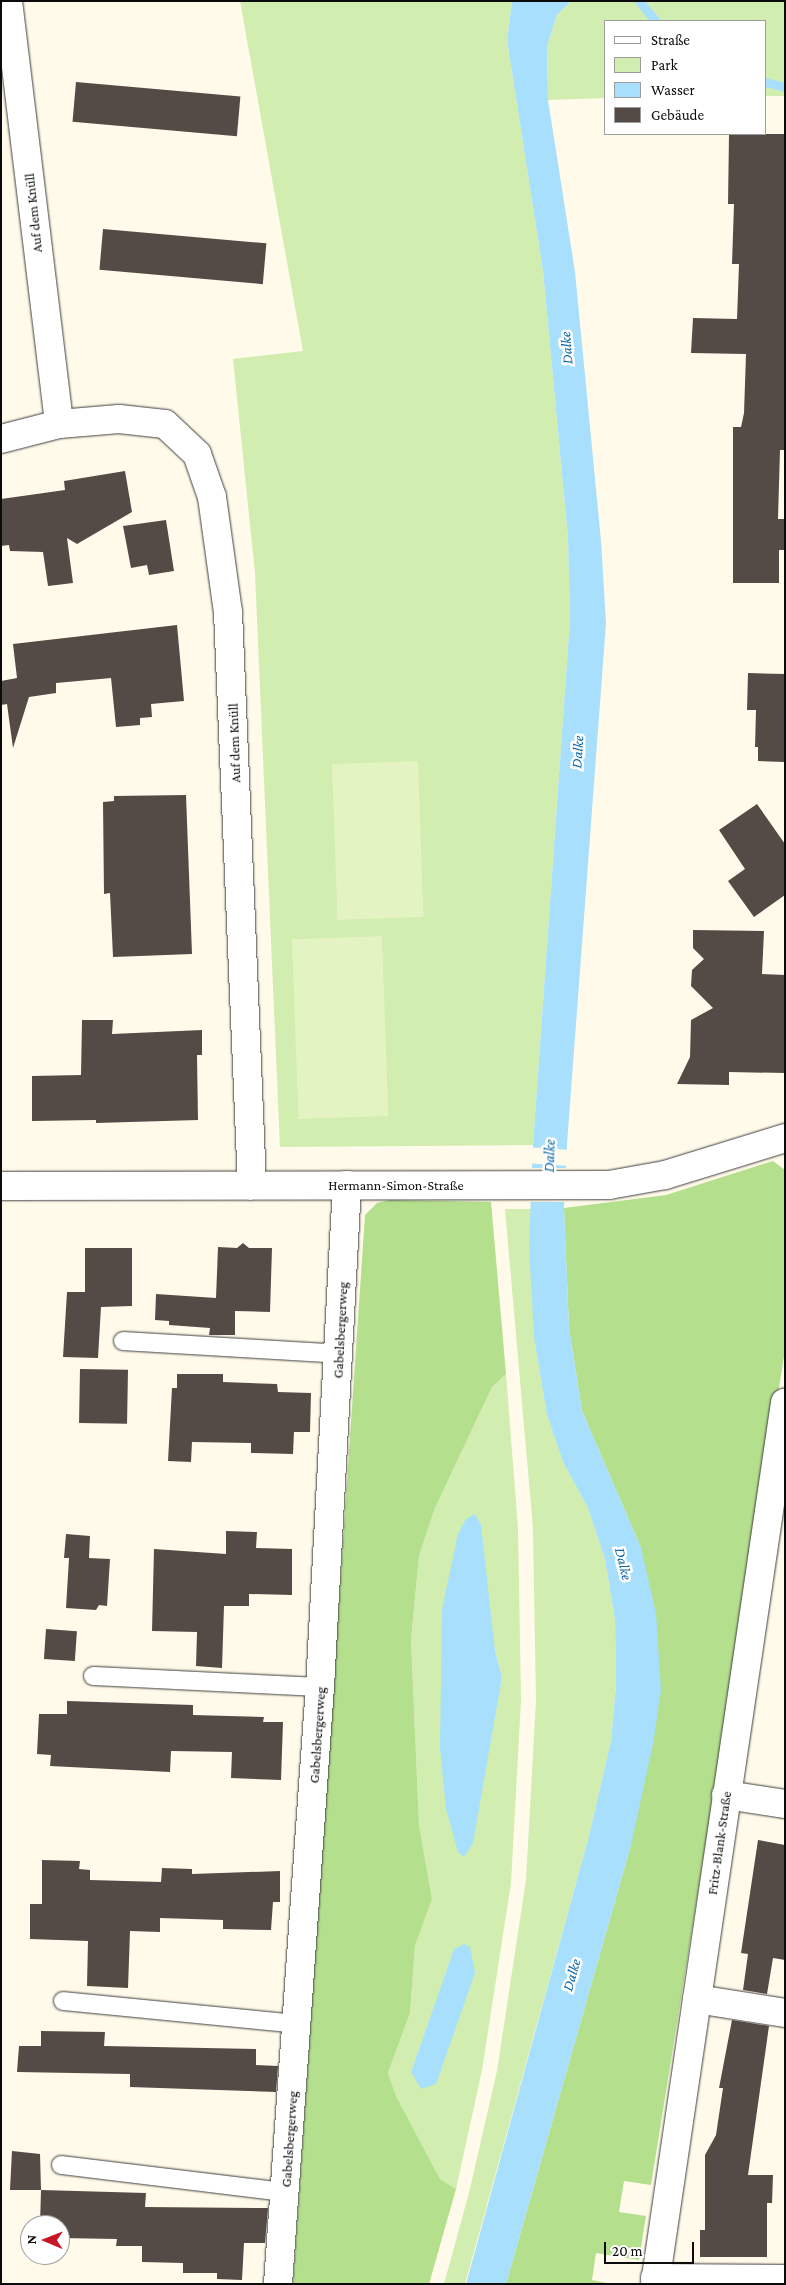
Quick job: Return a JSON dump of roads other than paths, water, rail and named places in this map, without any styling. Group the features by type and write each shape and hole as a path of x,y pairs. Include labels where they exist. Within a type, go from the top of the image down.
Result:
{"street":[{"name":"Auf dem Knüll","path":"8,1 59,424"},
{"name":"Auf dem Knüll","path":"1,439 59,424 119,419 165,424 197,454 212,497 228,612 252,1185"},
{"name":"Hermann-Simon-Straße","path":"1,1186 609,1185 665,1175 785,1138"},
{"name":"Gabelsbergerweg","path":"278,2284 298,2024 320,1687 346,1185"},
{"name":"Fritz-Blank-Straße","path":"655,2281 726,1796 777,1505 785,1403"},
{"path":"726,1796 785,1804"},
{"path":"697,1999 785,2013"},
{"path":"655,2281 785,2279"}],"lane":[{"path":"123,1341 338,1354"},
{"path":"93,1676 320,1687"},
{"path":"63,2001 298,2024"},
{"path":"61,2165 285,2192"}],"water":[{"name":"Dalke","path":"512,1 571,1 557,15 547,46 548,100 575,272 601,541 606,623 567,1144 564,1208 569,1328 582,1411 641,1548 656,1613 661,1690 653,1744 631,1845 506,2284 466,2284 589,1836 611,1741 616,1685 615,1620 605,1559 588,1508 563,1462 547,1415 534,1337 529,1245 533,1145 570,619 568,538 543,271 507,40"},
{"path":"475,1514 481,1525 495,1651 502,1677 473,1843 464,1857 458,1852 446,1809 440,1748 442,1609 458,1534 466,1519"},
{"path":"464,1944 470,1947 475,1973 436,2084 421,2089 411,2072 454,1949"}],"waterway":[{"path":"639,1 655,20"},
{"path":"766,82 785,87"}]}
